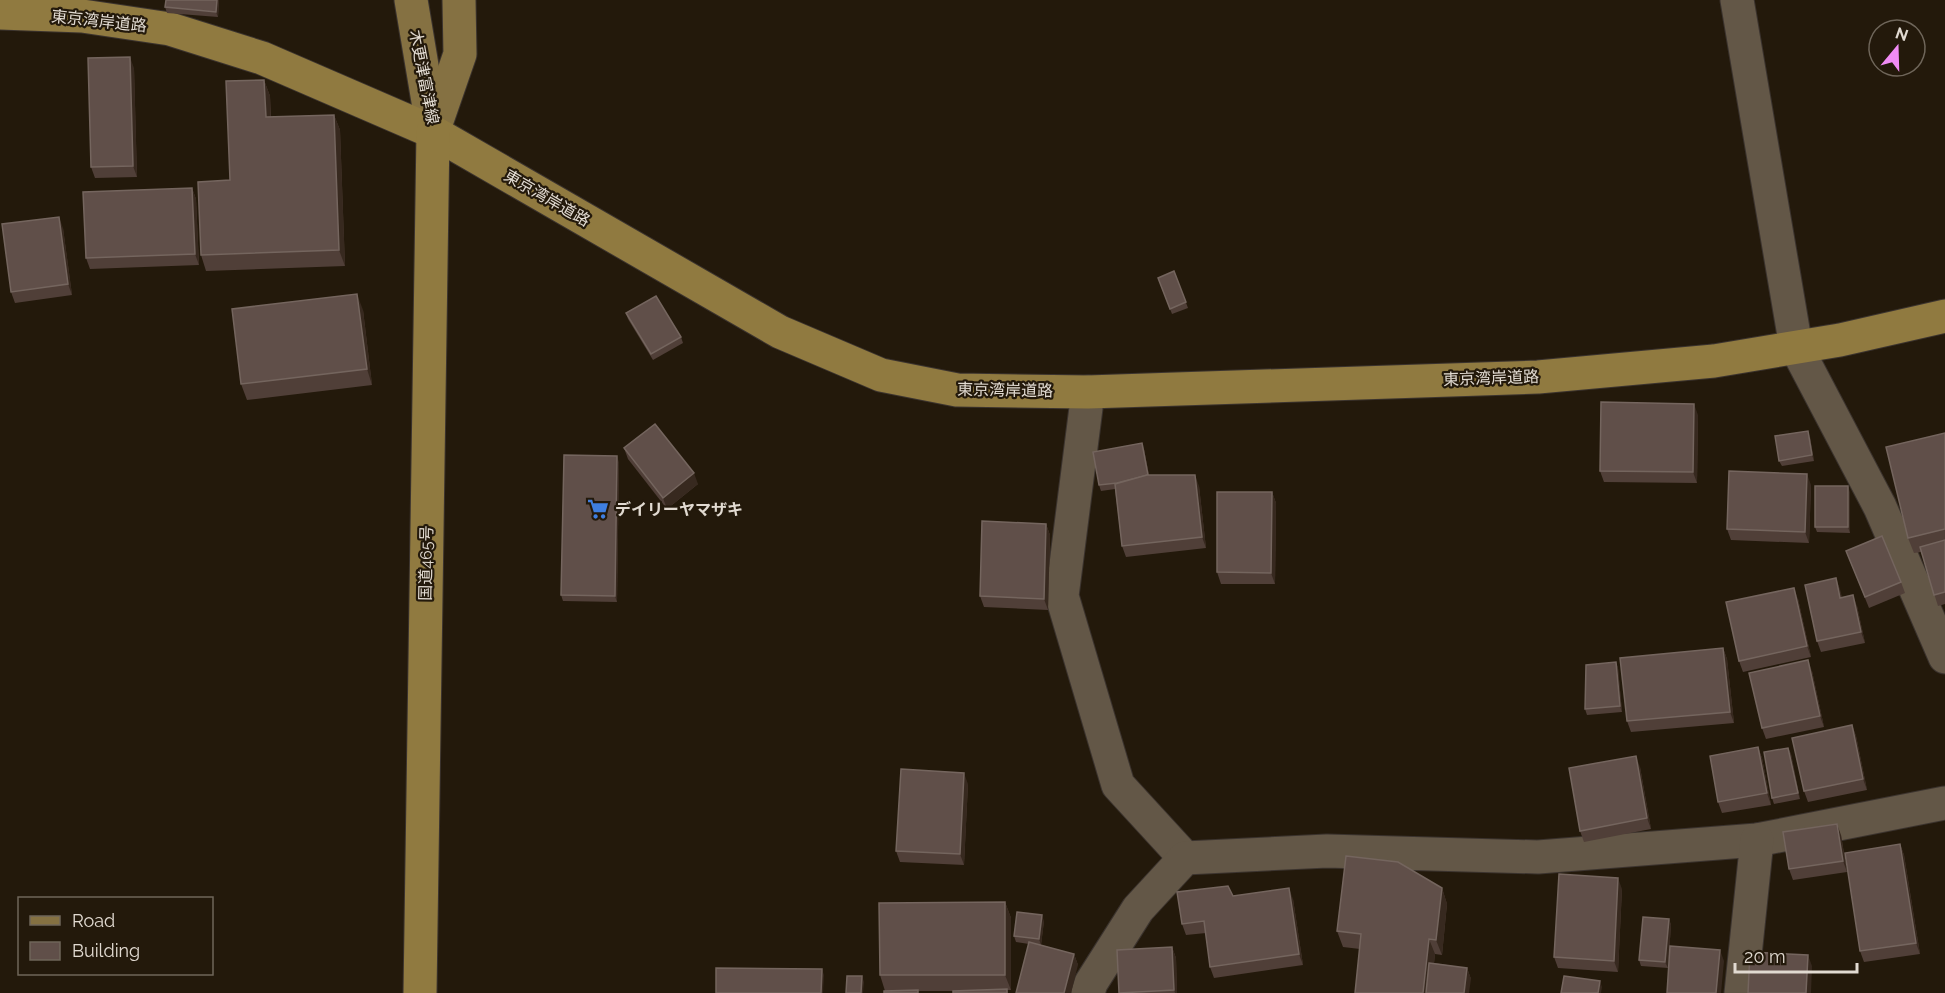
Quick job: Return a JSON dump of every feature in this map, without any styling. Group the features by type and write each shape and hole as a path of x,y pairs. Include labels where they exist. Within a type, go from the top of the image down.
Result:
{"highway":[{"name":"東京湾岸道路","path":"0,14 82,16 170,29 262,58 433,132 780,332 881,375 957,390 1088,392 1538,377 1714,361 1840,340 1945,316"},
{"name":"国道465号","path":"420,993 433,132"}],"main road":[{"name":"木更津富津線","path":"411,0 433,132"},
{"name":"木更津富津線","path":"433,132 460,54 459,0"}],"street":[{"path":"1737,0 1796,347 1880,507 1945,657"},
{"path":"1088,392 1062,596 1118,785 1185,858"},
{"path":"1088,993 1091,983 1138,909 1185,858 1327,851 1538,857 1757,840 1945,803"},
{"path":"1741,993 1757,840"}],"building":[{"path":"166,0 217,0 216,12 165,7"},
{"path":"130,57 133,166 91,167 88,58"},
{"path":"264,80 266,117 334,115 339,250 201,255 198,182 230,180 226,81"},
{"path":"192,188 195,254 86,258 83,192"},
{"path":"59,217 68,284 11,292 2,224"},
{"path":"1174,271 1186,302 1170,309 1158,278"},
{"path":"357,294 367,369 241,384 232,309"},
{"path":"656,296 681,337 651,354 626,313"},
{"path":"1601,402 1694,404 1693,472 1600,471"},
{"path":"655,424 694,473 663,498 624,448"},
{"path":"1808,431 1812,455 1779,461 1775,436"},
{"path":"1945,433 1945,529 1908,538 1886,447"},
{"path":"1142,443 1148,475 1099,485 1093,452"},
{"path":"564,455 617,456 615,596 561,595"},
{"path":"1729,471 1807,474 1805,532 1727,529"},
{"path":"1147,475 1195,475 1202,537 1122,546 1115,484"},
{"path":"1815,486 1848,486 1848,527 1815,527"},
{"path":"1217,492 1272,492 1271,573 1217,572"},
{"path":"982,521 1046,524 1044,599 980,596"},
{"path":"1882,536 1901,582 1865,597 1846,551"},
{"path":"1945,540 1945,592 1934,595 1920,547"},
{"path":"1836,578 1840,598 1853,595 1861,632 1817,641 1805,585"},
{"path":"1794,588 1807,646 1739,661 1726,602"},
{"path":"1723,648 1730,712 1627,721 1620,658"},
{"path":"1808,660 1820,716 1762,728 1749,673"},
{"path":"1616,662 1620,706 1585,709 1586,665"},
{"path":"1852,725 1863,779 1804,791 1792,738"},
{"path":"1758,747 1767,793 1718,802 1710,756"},
{"path":"1788,748 1798,793 1772,798 1764,752"},
{"path":"1636,756 1647,818 1580,831 1569,768"},
{"path":"901,769 964,773 960,854 896,851"},
{"path":"1837,824 1843,861 1789,869 1783,832"},
{"path":"1900,844 1916,943 1860,951 1845,853"},
{"path":"1346,856 1398,862 1442,888 1436,940 1429,939 1423,993 1355,993 1361,934 1337,931"},
{"path":"1559,874 1618,878 1614,961 1554,957"},
{"path":"1228,886 1233,896 1289,888 1299,954 1210,967 1204,921 1182,924 1177,892"},
{"path":"1005,902 1005,975 880,975 879,903"},
{"path":"1017,912 1042,915 1039,939 1014,936"},
{"path":"1643,917 1669,919 1665,962 1639,960"},
{"path":"1029,942 1074,954 1064,993 1016,993"},
{"path":"1670,946 1720,950 1716,993 1667,993"},
{"path":"1172,947 1174,990 1119,993 1117,950"},
{"path":"1750,952 1808,955 1806,993 1748,993"},
{"path":"1429,963 1467,968 1464,993 1426,993"},
{"path":"716,968 822,969 821,993 716,993"},
{"path":"847,976 862,976 861,993 846,993"},
{"path":"1564,976 1600,981 1598,993 1561,993"},
{"path":"1007,989 1007,993 953,993 953,991"},
{"path":"918,990 918,993 884,993 884,991"}],"place":[{"name":"デイリーヤマザキ","path":"598,509"}]}
